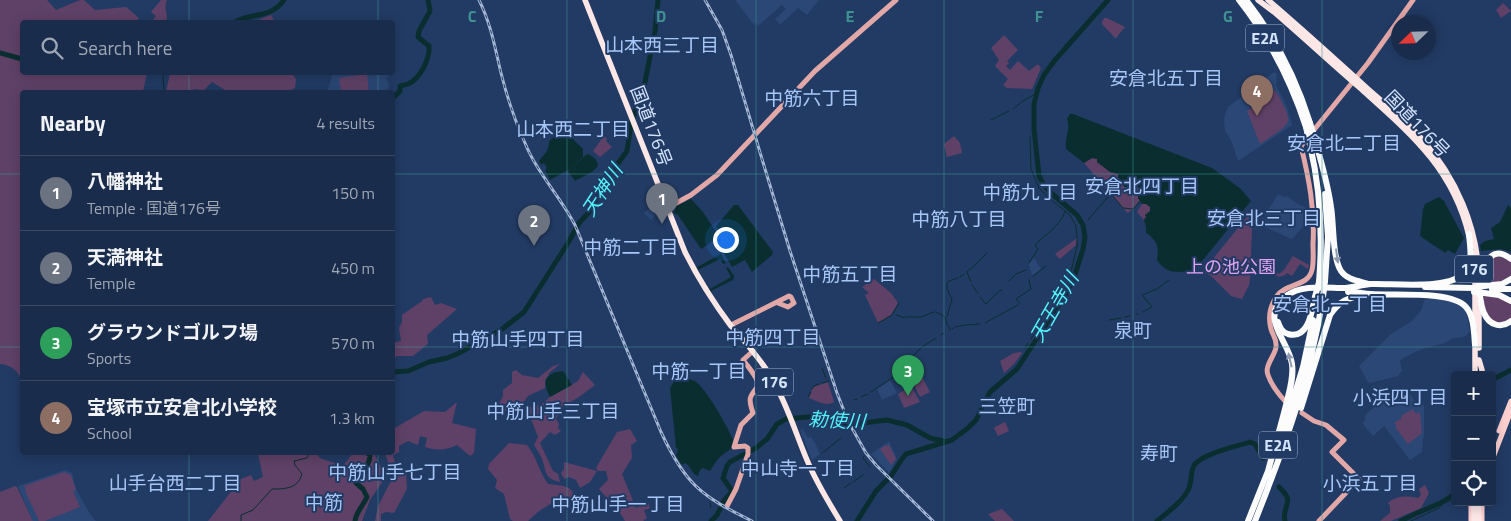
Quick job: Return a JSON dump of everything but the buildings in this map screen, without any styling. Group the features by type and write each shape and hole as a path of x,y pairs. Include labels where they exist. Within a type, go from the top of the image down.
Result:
{"highway":[{"name":"国道176号","path":"585,0 667,208 697,277 731,326 770,374 792,419 811,469 840,521"},
{"name":"E2A","path":"1239,0 1290,77"},
{"name":"E2A","path":"1246,0 1268,31 1290,77 1308,125 1326,201 1328,238 1322,281 1303,367 1267,475 1248,521"},
{"name":"国道176号","path":"1258,0 1354,79 1420,137 1451,180 1461,199 1472,233 1478,264 1480,290 1477,357"},
{"name":"国道176号","path":"1268,0 1416,139 1435,162 1453,192 1469,234 1474,270 1475,345 1477,357"},
{"path":"1313,142 1325,174 1332,208 1338,263 1346,276 1370,284"},
{"path":"1267,475 1288,398 1292,372 1290,356 1278,332 1274,318 1277,307 1287,295 1301,290 1354,287 1370,284 1419,285 1454,280 1464,274 1468,267 1469,234"},
{"path":"1511,258 1500,254 1494,255 1488,260 1483,269 1480,290 1483,312 1490,321 1500,326 1511,321"},
{"path":"1480,290 1502,284 1511,279"},
{"path":"1419,285 1429,288 1460,290 1511,290"},
{"path":"1420,295 1430,292 1460,290"},
{"path":"1480,290 1499,295 1511,301"},
{"path":"1318,297 1309,323 1304,330 1293,335 1282,330 1279,323 1280,310 1286,300 1296,295 1310,292 1355,291 1369,294"},
{"path":"1267,491 1302,406 1330,315 1343,300 1369,294 1420,295 1455,300 1464,305 1471,317 1475,345"},
{"name":"E2A","path":"1255,521 1300,400 1314,344 1318,297"},
{"path":"1477,357 1477,371"},
{"path":"1477,357 1481,371"},
{"path":"1475,506 1480,521"},
{"path":"1473,521 1475,506"}],"main road":[{"path":"667,208 695,193 717,175 815,71 896,0"},
{"path":"1285,401 1268,375 1268,367 1276,347 1276,339 1271,330 1270,312 1275,299 1283,289 1304,282 1308,279 1312,270 1314,219 1310,181 1300,146 1354,79 1413,0"},
{"path":"731,326 778,303"},
{"path":"727,506 736,489 748,452 746,446 734,447 742,425 753,413 749,397 758,382 743,360 753,351"},
{"path":"1496,438 1511,401"},
{"path":"1496,450 1511,411"},
{"path":"1302,414 1314,422 1326,425 1344,440 1332,452 1359,479 1319,521"},
{"path":"1480,521 1482,506"}],"shaded area":[{"path":"735,0 819,0 807,15 798,8 780,25 775,19 786,9 782,5 758,26 756,23 754,25"},
{"path":"1274,72 1277,74 1276,85 1287,107 1292,125 1238,161 1231,140 1225,131 1224,120 1226,111 1228,107"},
{"path":"332,75 389,76 386,78 389,87 387,90 328,90"},
{"path":"1070,114 1212,168 1241,189 1251,201 1194,271 1173,272 1161,265 1157,260 1157,246 1154,240 1146,233 1144,220 1145,215 1150,211 1150,207 1142,204 1138,198 1138,187 1124,187 1118,178 1118,174 1110,172 1097,162 1097,159 1092,158 1084,163 1066,149 1067,119"},
{"path":"563,132 567,133 583,149 583,157 570,169 550,180 545,170 547,168 544,163 541,165 539,161 547,151 550,140"},
{"path":"587,154 595,158 598,166 592,172 575,181 568,171"},
{"path":"1278,194 1286,198 1287,196 1311,210 1312,216 1291,239 1263,226 1260,222 1262,218 1265,219 1265,215"},
{"path":"1439,197 1444,201 1464,238 1455,254 1448,250 1445,253 1420,236 1425,204"},
{"path":"691,199 703,212 716,232 713,240 701,249 678,215 674,213 677,206"},
{"path":"658,201 662,204 663,208 651,220 644,213"},
{"path":"734,205 738,205 773,252 752,272 745,260 732,267 718,243 721,233 716,226"},
{"path":"1508,205 1511,208 1511,252 1501,249 1481,251 1480,245 1485,241 1494,239 1491,228 1500,222"},
{"path":"721,254 726,263 723,264 720,259 698,270 697,267"},
{"path":"1034,258 1041,269 1032,276 1029,264"},
{"path":"728,267 734,276 733,280 711,291 710,289 731,277 726,268"},
{"path":"1432,298 1457,302 1466,311 1470,331 1466,336 1419,350 1400,360 1402,371 1398,376 1368,382 1359,366 1391,334 1412,321 1422,309 1424,300"},
{"path":"562,371 572,385 550,397 547,392 546,380 551,374"},
{"path":"676,378 686,378 701,386 717,409 733,440 731,448 710,471 703,468 698,476 694,474 688,465 685,463 682,465 676,456 678,449 676,448 670,388"},
{"path":"890,380 897,393 882,400 877,389"},
{"path":"1408,391 1418,406 1424,405 1422,452 1410,460 1384,426 1373,436 1362,423 1366,419 1364,417 1372,408"},
{"path":"803,429 808,438 811,437 820,454 812,460 800,430"},
{"path":"889,441 897,459 889,473 871,454"},
{"path":"65,470 72,473 76,489 96,521 33,521 18,486"}],"green space":[{"path":"0,0 47,0 56,10 80,0 84,0 95,10 126,7 139,18 138,20 20,20 20,75 147,75 143,90 20,90 20,376 14,369 0,364"},
{"path":"161,0 167,0 166,20 153,20 156,16 151,12"},
{"path":"1503,3 1511,11 1501,18 1496,10"},
{"path":"271,15 274,20 258,20"},
{"path":"1104,18 1125,27 1116,38 1102,24"},
{"path":"1004,35 1018,50 1007,61 1009,63 1006,66 1010,70 1018,61 1029,71 1038,64 1041,68 1032,89 1007,88 1003,85 1008,79 995,66 999,60 991,48"},
{"path":"170,75 293,75 296,79 295,88 290,90 225,90 212,82 204,90 166,90"},
{"path":"367,75 369,90 341,90 339,78"},
{"path":"1275,90 1286,111 1287,122 1284,127 1260,144 1247,111"},
{"path":"604,136 612,147 600,157 593,151"},
{"path":"954,136 960,143 962,153 947,157 944,144"},
{"path":"1092,158 1097,159 1097,162 1118,174 1127,186 1138,187 1138,198 1140,200 1128,213 1084,163"},
{"path":"1146,203 1150,207 1150,211 1144,220 1137,212 1142,204"},
{"name":"上の池公園","path":"1252,211 1257,219 1252,229 1249,285 1242,299 1231,296 1210,275 1202,272"},
{"path":"1077,238 1076,245 1060,259 1055,254"},
{"path":"1293,256 1309,265 1308,269 1300,264 1292,276 1287,273 1279,277 1253,264 1254,259 1279,274"},
{"path":"1497,256 1511,260 1511,276 1507,280 1483,285 1484,275 1490,260"},
{"path":"874,279 891,293 898,303 891,315 878,323 865,295 869,293 862,287"},
{"path":"1483,296 1500,297 1511,303 1511,319 1503,324 1489,318 1485,311"},
{"path":"431,297 435,305 441,303 457,309 427,335 428,344 413,356 395,358 395,342 401,341 399,328 402,322 402,315 423,299"},
{"path":"1021,352 1014,364 1004,373 1000,361 1014,353"},
{"path":"560,364 548,374 545,380 545,388 528,396 522,404 510,413 506,412 499,404 503,396 503,390 512,383 512,372 516,370 522,375 538,378 553,366"},
{"path":"583,372 595,385 562,407 556,419 559,424 558,428 561,431 555,435 550,432 540,443 553,471 558,474 560,482 551,479 547,474 534,445 538,437 525,408 541,405 550,397 578,381"},
{"path":"921,375 930,392 920,397 912,381"},
{"path":"828,382 834,402 825,404 809,398 813,387"},
{"path":"911,386 920,402 904,408 898,394"},
{"path":"457,402 452,423 476,429 474,453 470,456 457,445 441,449 425,447 427,438 420,436 418,445 408,441 399,446 399,452 395,454 395,428 424,411 445,412"},
{"path":"1413,409 1416,414 1420,412 1422,433 1408,444 1394,423"},
{"path":"1005,422 1009,431 998,436 994,428"},
{"path":"630,429 637,441 631,445 632,458 622,474 636,508 648,503 650,508 644,510 647,518 643,521 625,521 619,511 613,506 614,504 599,489 608,480 606,471 598,471 596,468 617,432"},
{"path":"509,443 527,445 548,484 564,486 570,489 574,496 568,508 559,510 557,500 539,511 528,521 513,521 510,519 504,494 495,488 497,480 488,469 489,464"},
{"path":"889,445 896,459 891,465 880,449"},
{"path":"258,455 318,455 320,458 343,466 351,455 375,455 382,470 383,481 370,500 362,521 208,521 241,479 251,475 254,481 263,477"},
{"path":"386,455 393,455 397,469 391,471"},
{"path":"564,462 597,471 590,482 580,488 576,480 569,477 564,479 561,473 564,469"},
{"path":"64,472 71,475 76,490 73,491 80,507 45,521 39,521 24,486"},
{"path":"406,473 407,489 394,513 386,512 381,514 381,521 375,521 378,506 391,481 394,481 395,474"},
{"path":"1425,485 1429,493 1421,508 1391,521 1380,521 1390,513 1388,503 1402,497 1418,498 1421,495 1419,489"},
{"path":"15,486 33,521 0,521 0,492"},
{"path":"1002,509 1014,521 995,521 988,514"}],"waterway":[{"path":"239,20 267,13 279,6 284,0"},
{"path":"395,96 400,91 400,86 408,84 416,78 428,57 429,46 418,37 419,31 430,11 428,0"},
{"name":"天神川","path":"395,372 408,371 429,362 457,354 501,330 524,312 579,223 590,211 606,180 627,151 631,124 645,82 655,31 658,0"},
{"name":"天王寺川","path":"857,521 876,491 891,476 906,454 952,440 976,420 990,392 1017,369 1073,281 1083,249 1085,237 1083,225 1077,215 1051,193 1039,176 1034,129 1034,104 1044,75 1108,0"},
{"path":"0,53 20,58"},
{"path":"163,75 164,90"},
{"path":"1013,109 1037,93"},
{"path":"991,120 1009,111"},
{"path":"1030,136 1031,169 1039,188 1070,215 1076,226 1077,246 1071,272"},
{"path":"1088,220 1107,198 1112,195 1123,208 1133,209 1141,200"},
{"path":"1029,263 1038,249 1035,245 1057,225 1065,211"},
{"path":"979,261 987,253"},
{"path":"971,282 967,272 978,262"},
{"path":"1033,276 1046,266"},
{"path":"1009,281 1016,274 1026,270"},
{"path":"960,277 964,274"},
{"path":"947,317 952,299 947,289 947,283 958,278"},
{"path":"1020,304 1016,299 1031,289 1029,280"},
{"path":"1143,312 1152,307 1142,295 1157,289 1169,280"},
{"path":"972,285 978,293"},
{"path":"980,297 986,304 1002,290"},
{"path":"878,323 892,315 899,303"},
{"path":"985,323 1018,305"},
{"path":"906,317 921,317 934,312"},
{"path":"936,312 945,317 947,325 951,329 949,330"},
{"path":"896,315 905,318"},
{"path":"1125,317 1130,316"},
{"path":"1109,320 1121,318"},
{"path":"955,327 980,324"},
{"path":"1031,339 1035,332"},
{"path":"912,357 922,347 936,338"},
{"path":"1025,348 1028,343"},
{"path":"905,369 910,364"},
{"path":"822,368 826,378"},
{"path":"1496,378 1511,370"},
{"path":"871,392 901,372"},
{"path":"822,383 829,381"},
{"path":"812,389 819,384"},
{"path":"808,397 811,392"},
{"path":"861,397 868,394"},
{"name":"勅使川","path":"722,504 732,491 723,478 730,462 756,448 767,439 777,424 786,419 818,416 842,423 855,424 887,420 907,425 930,438 944,441"},
{"path":"831,446 841,438"},
{"path":"1157,521 1182,499 1189,487 1193,467 1200,460 1250,442 1255,444 1263,458"},
{"path":"822,453 830,447"},
{"path":"241,521 241,515 253,510 272,489 286,488 297,483 302,474 294,461 307,458 308,455"},
{"name":"天神川","path":"355,521 367,497 363,489 356,483 358,475 368,464 370,455"},
{"path":"864,456 863,458 870,467"},
{"path":"853,482 863,475"},
{"path":"844,488 851,483"},
{"path":"1279,487 1288,500 1284,514 1285,521"},
{"path":"1401,521 1451,497"},
{"path":"710,502 711,508"},
{"path":"1411,521 1439,508 1444,502"},
{"name":"勅使川","path":"711,521 720,509"}],"railway":[{"path":"479,0 490,27 506,91 521,135 530,154 575,225 670,450 678,464 696,487 720,504 752,521"},
{"path":"705,0 722,30 731,55 790,251 848,421 866,453 876,465 933,521"}],"place":[{"name":"宝塚市立安倉北小学校","path":"1257,116"},
{"name":"八幡神社","path":"662,224"},
{"name":"天満神社","path":"534,246"},
{"name":"グラウンドゴルフ場","path":"908,396"}],"district":[{"name":"山本西三丁目","path":"662,45"},
{"name":"安倉北五丁目","path":"1166,78"},
{"name":"中筋六丁目","path":"812,98"},
{"name":"山本西二丁目","path":"573,129"},
{"name":"安倉北二丁目","path":"1344,143"},
{"name":"安倉北四丁目","path":"1142,186"},
{"name":"中筋九丁目","path":"1030,192"},
{"name":"安倉北三丁目","path":"1264,218"},
{"name":"中筋八丁目","path":"959,219"},
{"name":"中筋二丁目","path":"631,247"},
{"name":"中筋五丁目","path":"850,274"},
{"name":"安倉北一丁目","path":"1330,304"},
{"name":"泉町","path":"1133,330"},
{"name":"中筋四丁目","path":"773,337"},
{"name":"中筋山手四丁目","path":"518,339"},
{"name":"中筋一丁目","path":"699,371"},
{"name":"小浜四丁目","path":"1400,397"},
{"name":"三笠町","path":"1007,406"},
{"name":"中筋山手三丁目","path":"553,411"},
{"name":"寿町","path":"1159,453"},
{"name":"中山寺一丁目","path":"798,468"},
{"name":"中筋山手七丁目","path":"395,472"},
{"name":"山手台西二丁目","path":"175,483"},
{"name":"小浜五丁目","path":"1370,483"},
{"name":"中筋","path":"324,502"},
{"name":"中筋山手一丁目","path":"618,504"}]}
